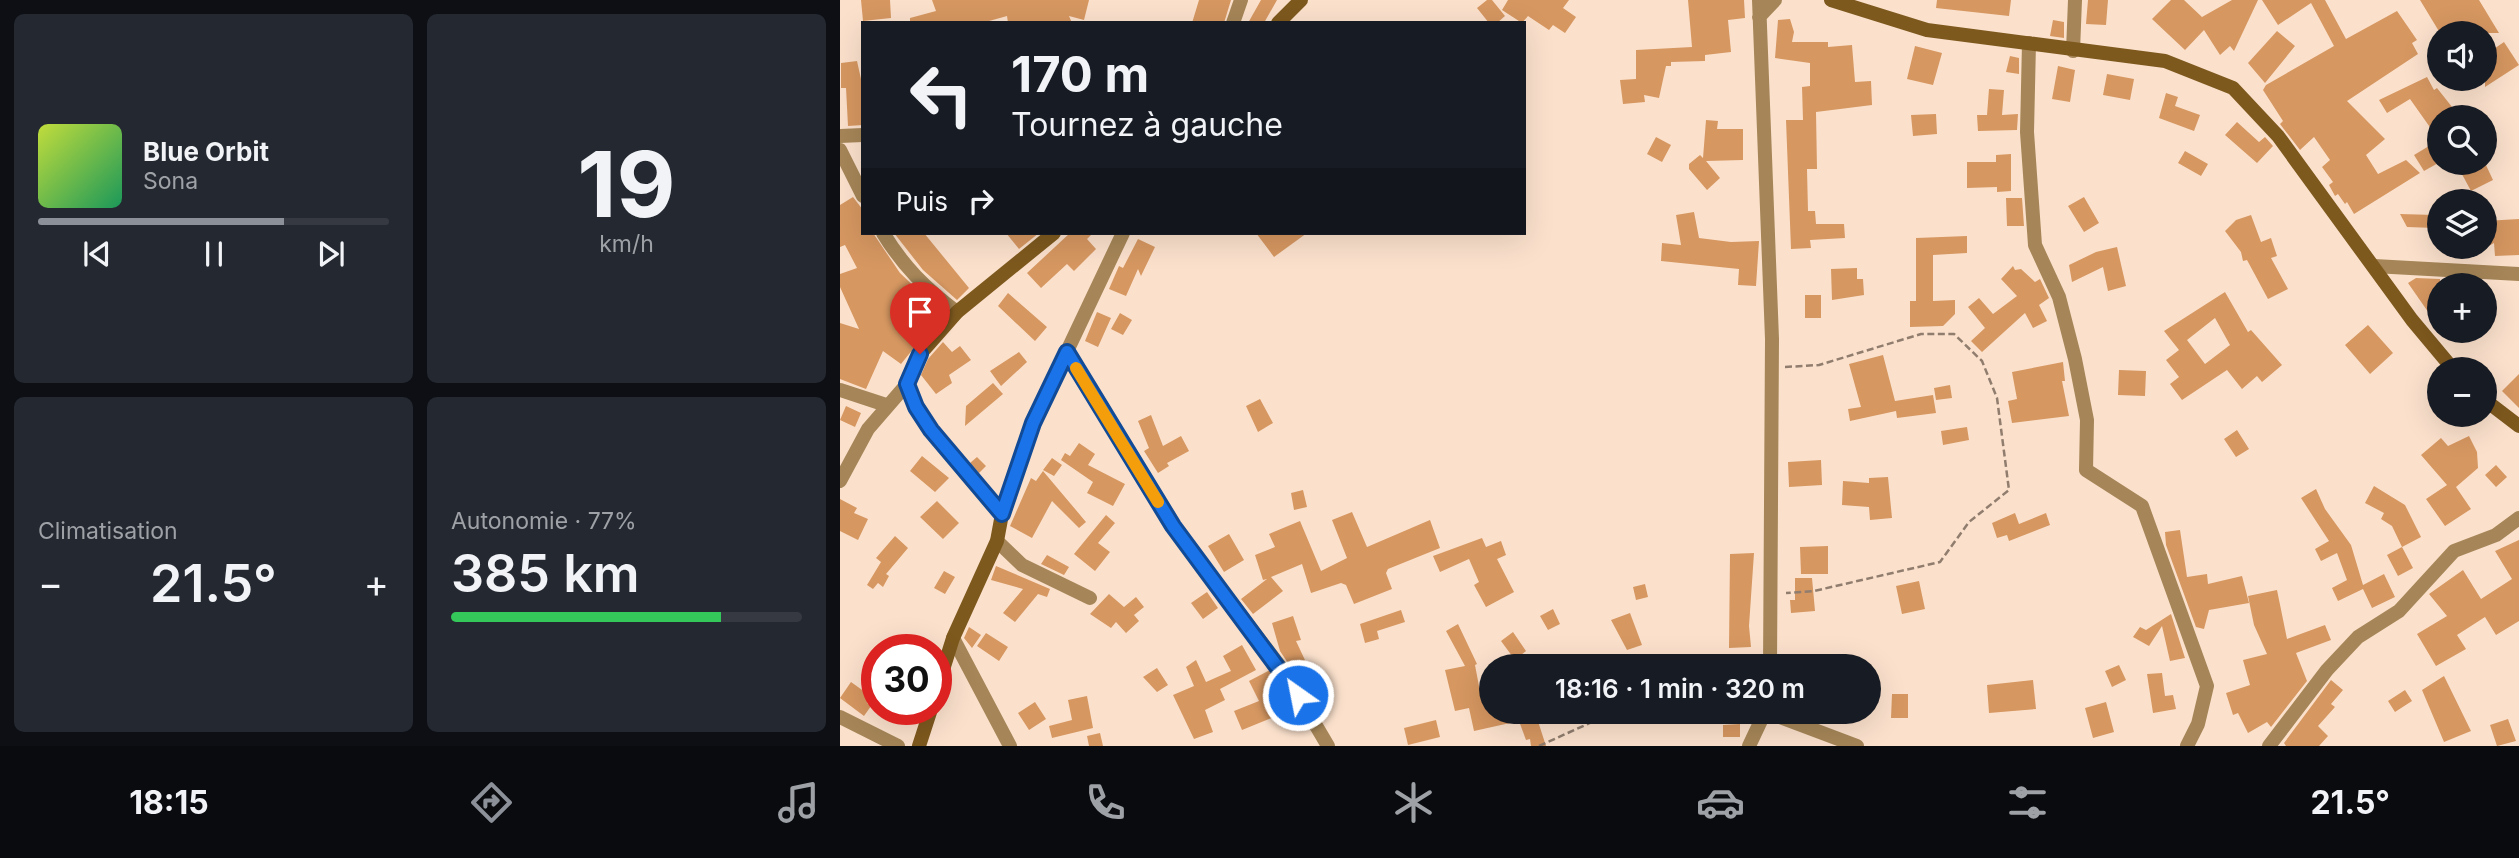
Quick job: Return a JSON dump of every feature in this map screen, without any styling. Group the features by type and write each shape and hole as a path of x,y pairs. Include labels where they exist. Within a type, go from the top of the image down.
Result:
{"street":[{"path":"1234,21 1241,0"},
{"path":"1280,21 1301,0"},
{"path":"1759,0 1771,368 1770,654"},
{"path":"1759,17 1775,0"},
{"path":"1830,0 1927,30 2165,61 2232,88 2278,136 2445,357"},
{"path":"2073,51 2075,0"},
{"path":"2029,43 2027,132 2035,245 2059,297 2075,359 2087,420 2086,470 2142,506 2207,686 2198,724 2187,746"},
{"path":"840,136 861,135"},
{"path":"840,150 861,192"},
{"path":"884,235 899,259 923,287 957,312"},
{"path":"840,481 868,429 886,405 907,384 920,354 957,312 1052,235"},
{"path":"952,641 997,541 1002,514 1033,423 1122,235"},
{"path":"2374,266 2519,274"},
{"path":"1067,352 1173,526 1285,673 1328,746"},
{"path":"907,384 916,407 931,430 1002,514"},
{"path":"840,390 886,405"},
{"path":"2497,409 2519,426"},
{"path":"2269,746 2327,670 2358,637 2399,611 2454,551 2496,535 2519,518"},
{"path":"997,541 1023,565 1090,598"},
{"path":"953,638 1010,746"},
{"path":"840,717 898,746"},
{"path":"1749,746 1760,724"},
{"path":"1798,724 1857,746"},
{"path":"919,746 926,725"}],"path":[{"path":"1770,594 1814,591 1940,562 1969,522 2009,490 1997,398 1982,361 1954,334 1921,334 1819,365 1771,368"},
{"path":"1539,746 1588,724"}],"building":[{"path":"861,0 890,0 891,18 863,21"},
{"path":"932,0 1089,0 1084,20 1069,16 1071,21 1008,21 1007,16 989,21 910,21 910,18 936,11"},
{"path":"1199,0 1231,0 1225,21 1193,21"},
{"path":"1261,0 1277,0 1265,21 1249,21"},
{"path":"1487,0 1492,0 1505,16 1499,21 1487,21 1477,8"},
{"path":"1508,0 1569,0 1563,8 1576,17 1565,33 1553,25 1549,30 1528,16 1524,21 1519,21 1502,10"},
{"path":"1688,0 1744,0 1745,18 1728,20 1731,52 1705,55 1705,61 1671,62 1671,66 1666,66 1659,98 1644,95 1645,102 1623,104 1620,80 1636,79 1636,50 1692,47"},
{"path":"1937,0 2011,0 2009,16 1936,8"},
{"path":"2088,0 2108,0 2106,25 2086,24"},
{"path":"2171,0 2184,0 2202,17 2232,0 2258,0 2234,51 2230,46 2220,55 2204,30 2185,50 2152,19"},
{"path":"2262,0 2325,0 2346,39 2397,11 2417,40 2412,43 2418,54 2347,101 2385,139 2366,155 2378,174 2406,160 2420,173 2354,214 2347,202 2345,204 2338,194 2335,196 2329,185 2333,182 2322,167 2330,160 2314,137 2300,150 2280,124 2283,121 2263,90 2266,85 2334,46 2311,3 2278,25"},
{"path":"2420,0 2479,0 2492,21 2433,21"},
{"path":"1790,19 1794,32 1792,42 1828,42 1828,47 1852,45 1855,82 1871,81 1872,105 1816,112 1817,169 1807,169 1808,211 1815,211 1816,224 1844,224 1845,238 1810,240 1811,248 1791,249 1786,120 1803,120 1802,87 1810,86 1810,63 1775,58 1778,20"},
{"path":"2053,20 2064,22 2064,38 2050,36"},
{"path":"2277,31 2295,46 2265,83 2248,63"},
{"path":"2504,42 2519,65 2497,79 2497,47"},
{"path":"1915,46 1942,53 1933,85 1907,79"},
{"path":"2010,56 2019,58 2019,74 2006,72"},
{"path":"857,61 861,79 861,125 848,126 846,88 841,88 841,63"},
{"path":"2058,66 2075,70 2070,102 2052,99"},
{"path":"2107,74 2134,79 2130,100 2103,95"},
{"path":"2427,77 2427,91 2439,91 2450,105 2427,105 2427,123 2410,99 2387,113 2379,100"},
{"path":"1989,89 2004,90 2002,115 2018,114 2017,130 1978,131 1977,115 1987,115"},
{"path":"2166,93 2178,97 2175,106 2200,115 2194,131 2159,118"},
{"path":"1936,114 1937,134 1913,136 1911,115"},
{"path":"1706,120 1718,121 1717,129 1743,129 1743,160 1706,161 1720,178 1707,190 1689,169 1689,164 1700,155 1703,158"},
{"path":"2237,122 2259,142 2265,137 2273,146 2257,163 2225,135"},
{"path":"1656,137 1671,145 1662,162 1647,154"},
{"path":"2427,147 2427,169 2424,171 2414,155"},
{"path":"2185,151 2208,164 2201,176 2178,163"},
{"path":"2011,154 2011,191 1997,192 1997,187 1967,188 1967,162 1996,162 1996,155"},
{"path":"2462,175 2491,175 2493,180 2470,189"},
{"path":"853,197 861,207 861,235 874,235 900,273 942,313 901,364 883,351 866,389 840,379 840,323 859,329 840,287 840,274 857,268 845,245 840,247 840,205"},
{"path":"2084,197 2099,223 2084,232 2068,206"},
{"path":"2006,198 2022,198 2024,226 2007,226"},
{"path":"1694,212 1699,238 1731,242 1759,241 1756,286 1738,285 1739,269 1661,261 1662,243 1681,245 1676,215"},
{"path":"2400,214 2427,215 2427,228 2407,227"},
{"path":"2251,215 2261,242 2271,238 2277,256 2271,258 2288,289 2268,299 2247,260 2243,261 2241,252 2225,231 2236,220"},
{"path":"2519,219 2519,255 2497,256 2497,220"},
{"path":"896,235 926,235 969,288 957,300 923,270"},
{"path":"1008,235 1036,235 1019,249"},
{"path":"1068,235 1091,235 1087,239 1096,249 1074,271 1067,264 1041,288 1027,273"},
{"path":"1258,235 1304,235 1274,257"},
{"path":"1967,236 1967,253 1933,255 1933,301 1955,300 1955,314 1943,326 1910,327 1910,301 1916,301 1916,238"},
{"path":"1138,239 1155,247 1141,276 1138,269 1126,296 1109,289 1119,266 1123,268"},
{"path":"2117,247 2126,286 2108,291 2103,267 2072,282 2069,265 2096,252"},
{"path":"2013,266 2015,270 2021,269 2035,282 2040,279 2049,298 2039,305 2047,321 2033,328 2025,313 1982,352 1971,341 1985,328 1968,307 1979,298 1993,314 2017,296 2001,279"},
{"path":"1857,268 1857,279 1863,279 1864,295 1832,300 1831,269"},
{"path":"2416,278 2427,278 2427,310 2408,283"},
{"path":"2225,292 2248,332 2251,330 2282,365 2262,382 2257,376 2242,389 2227,370 2182,400 2170,384 2179,377 2166,360 2179,350 2164,331","holes":["2215,318 2230,345 2205,364 2187,340"]},
{"path":"1008,293 1047,327 1035,341 998,306"},
{"path":"1805,295 1821,295 1821,318 1805,318"},
{"path":"1097,312 1111,318 1098,347 1085,341"},
{"path":"1120,313 1132,320 1123,335 1111,329"},
{"path":"2368,325 2393,353 2370,374 2345,345"},
{"path":"943,342 952,352 960,346 971,360 949,375 952,383 936,394 921,375 928,359"},
{"path":"1019,352 1027,362 1001,386 990,371"},
{"path":"1883,355 1895,401 1933,395 1936,413 1897,418 1896,411 1850,421 1848,409 1861,407 1849,364"},
{"path":"2063,362 2065,381 2062,381 2069,416 2012,423 2008,401 2017,399 2012,372"},
{"path":"2119,370 2146,371 2145,396 2118,395"},
{"path":"2519,374 2519,408 2502,391"},
{"path":"993,383 1003,394 965,426 966,406"},
{"path":"1950,385 1952,398 1936,400 1934,388"},
{"path":"1260,399 1273,423 1258,432 1246,406"},
{"path":"846,406 861,413 855,427 840,420"},
{"path":"1151,415 1163,446 1181,436 1189,451 1167,463 1169,466 1158,473 1144,451 1149,448 1138,421"},
{"path":"1967,427 1969,440 1943,445 1941,431"},
{"path":"2237,430 2249,449 2236,457 2224,439"},
{"path":"2469,436 2477,452 2478,468 2456,487 2471,509 2445,526 2426,499 2447,485 2421,455 2441,438 2448,446"},
{"path":"1079,443 1095,454 1088,465 1125,484 1113,506 1087,493 1093,482 1061,460 1065,453 1070,456"},
{"path":"922,456 949,478 935,492 910,471"},
{"path":"977,457 986,466 979,473 970,463"},
{"path":"1052,458 1062,465 1054,476 1043,470"},
{"path":"1821,460 1822,485 1789,487 1788,462"},
{"path":"2496,465 2507,477 2496,487 2485,475"},
{"path":"1043,471 1086,522 1079,528 1052,501 1032,538 1010,526 1031,478 1036,481"},
{"path":"1888,477 1892,518 1870,520 1869,507 1842,505 1843,481 1869,483 1869,478"},
{"path":"2374,486 2405,505 2421,537 2402,547 2392,526 2381,519 2384,513 2365,503"},
{"path":"2316,489 2325,509 2351,545 2363,585 2384,574 2395,597 2372,608 2363,589 2338,601 2332,588 2347,580 2337,553 2321,561 2315,549 2329,541 2301,498"},
{"path":"1303,490 1307,507 1294,510 1291,493"},
{"path":"840,499 857,508 854,513 868,519 858,540 840,531"},
{"path":"937,501 959,523 943,539 920,517"},
{"path":"1352,512 1367,547 1430,520 1440,548 1388,569 1386,573 1392,589 1354,604 1346,585 1341,583 1311,593 1302,564 1271,577 1283,591 1253,614 1241,599 1267,579 1263,580 1255,555 1275,547 1269,534 1300,521 1321,571 1347,558 1332,520"},
{"path":"2015,513 2019,524 2046,513 2050,525 2009,541 2007,535 1997,538 1992,523"},
{"path":"1106,515 1115,523 1098,543 1110,552 1095,571 1074,554"},
{"path":"2180,530 2187,577 2207,574 2208,584 2242,576 2249,603 2209,610 2204,629 2196,627 2166,545 2165,532"},
{"path":"1229,534 1244,560 1224,572 1208,546"},
{"path":"895,536 908,548 886,574 889,576 883,587 878,583 873,589 867,585 881,562 876,558"},
{"path":"1482,538 1486,547 1501,541 1506,555 1497,559 1514,592 1486,607 1474,585 1479,582 1469,559 1440,572 1433,556"},
{"path":"2519,540 2519,621 2496,635 2485,617 2457,635 2466,649 2436,666 2417,634 2447,616 2429,594 2463,570 2481,599 2512,579 2495,551"},
{"path":"1828,546 1828,574 1801,574 1800,547"},
{"path":"2402,547 2413,568 2398,576 2387,555"},
{"path":"1754,553 1749,626 1751,647 1729,648 1730,554"},
{"path":"1047,555 1069,567 1064,575 1041,564"},
{"path":"996,566 1050,589 1047,597 1038,594 1015,622 1003,613 1023,589 991,580"},
{"path":"944,571 955,577 945,594 934,588"},
{"path":"1795,578 1812,578 1815,611 1791,613 1790,600 1795,600"},
{"path":"1919,581 1925,609 1902,614 1896,586"},
{"path":"1645,584 1648,597 1636,600 1633,587"},
{"path":"2277,590 2287,639 2325,625 2331,640 2296,653 2307,681 2271,727 2267,722 2248,733 2238,713 2233,715 2226,693 2250,685 2243,660 2267,654 2254,625 2248,596"},
{"path":"1207,592 1218,608 1203,619 1191,603"},
{"path":"1109,594 1124,607 1136,597 1144,607 1134,615 1139,621 1126,633 1116,622 1111,628 1090,614"},
{"path":"1553,609 1560,624 1548,630 1540,616"},
{"path":"1401,610 1405,622 1377,631 1379,639 1365,643 1360,624"},
{"path":"1630,613 1642,645 1627,650 1611,620"},
{"path":"2171,614 2185,658 2170,661 2162,626 2149,646 2133,637 2140,627 2146,630"},
{"path":"1293,616 1301,640 1296,641 1312,675 1321,669 1331,686 1311,698 1280,651 1272,623"},
{"path":"1458,624 1477,664 1479,724 1506,724 1474,731 1469,708 1455,711 1445,670 1465,666 1446,631"},
{"path":"969,627 981,635 972,648 964,638"},
{"path":"1513,632 1526,651 1522,654 1511,654 1501,641"},
{"path":"986,633 1008,647 999,661 977,646"},
{"path":"1242,645 1256,670 1220,689 1225,700 1205,710 1213,732 1194,739 1173,695 1194,686 1186,667 1196,660 1206,682 1231,671 1223,656"},
{"path":"2119,665 2126,680 2112,687 2105,671"},
{"path":"1157,668 1168,685 1157,692 1143,677"},
{"path":"1270,670 1297,712 1277,722 1274,717 1242,730 1234,711 1259,701 1249,681"},
{"path":"2162,673 2165,696 2173,695 2176,709 2153,713 2147,674"},
{"path":"2444,676 2471,731 2444,742 2422,690"},
{"path":"2033,680 2036,709 1989,713 1987,685"},
{"path":"2331,680 2343,690 2331,704 2335,707 2318,726 2328,736 2319,746 2286,746 2284,743"},
{"path":"851,682 861,689 861,714 840,698"},
{"path":"2405,690 2412,701 2395,712 2388,701"},
{"path":"1892,694 1908,694 1908,718 1891,718"},
{"path":"1087,696 1093,728 1052,738 1049,726 1072,720 1068,700"},
{"path":"1035,702 1046,719 1029,730 1018,713"},
{"path":"2106,702 2114,732 2093,738 2085,708"},
{"path":"2508,719 2516,741 2497,746 2490,725"},
{"path":"1436,720 1440,737 1408,745 1404,728"},
{"path":"1520,724 1539,724 1546,746 1531,746 1530,739 1526,740"},
{"path":"1740,724 1740,737 1723,737 1723,725"},
{"path":"1100,733 1103,746 1089,746 1087,736"}],"slow traffic":[{"path":"1076,368 1158,502"}],"route":[{"path":"920,354 907,384 916,407 931,430 1002,514 1033,423 1067,352 1173,526 1285,673 1298,695"}]}
